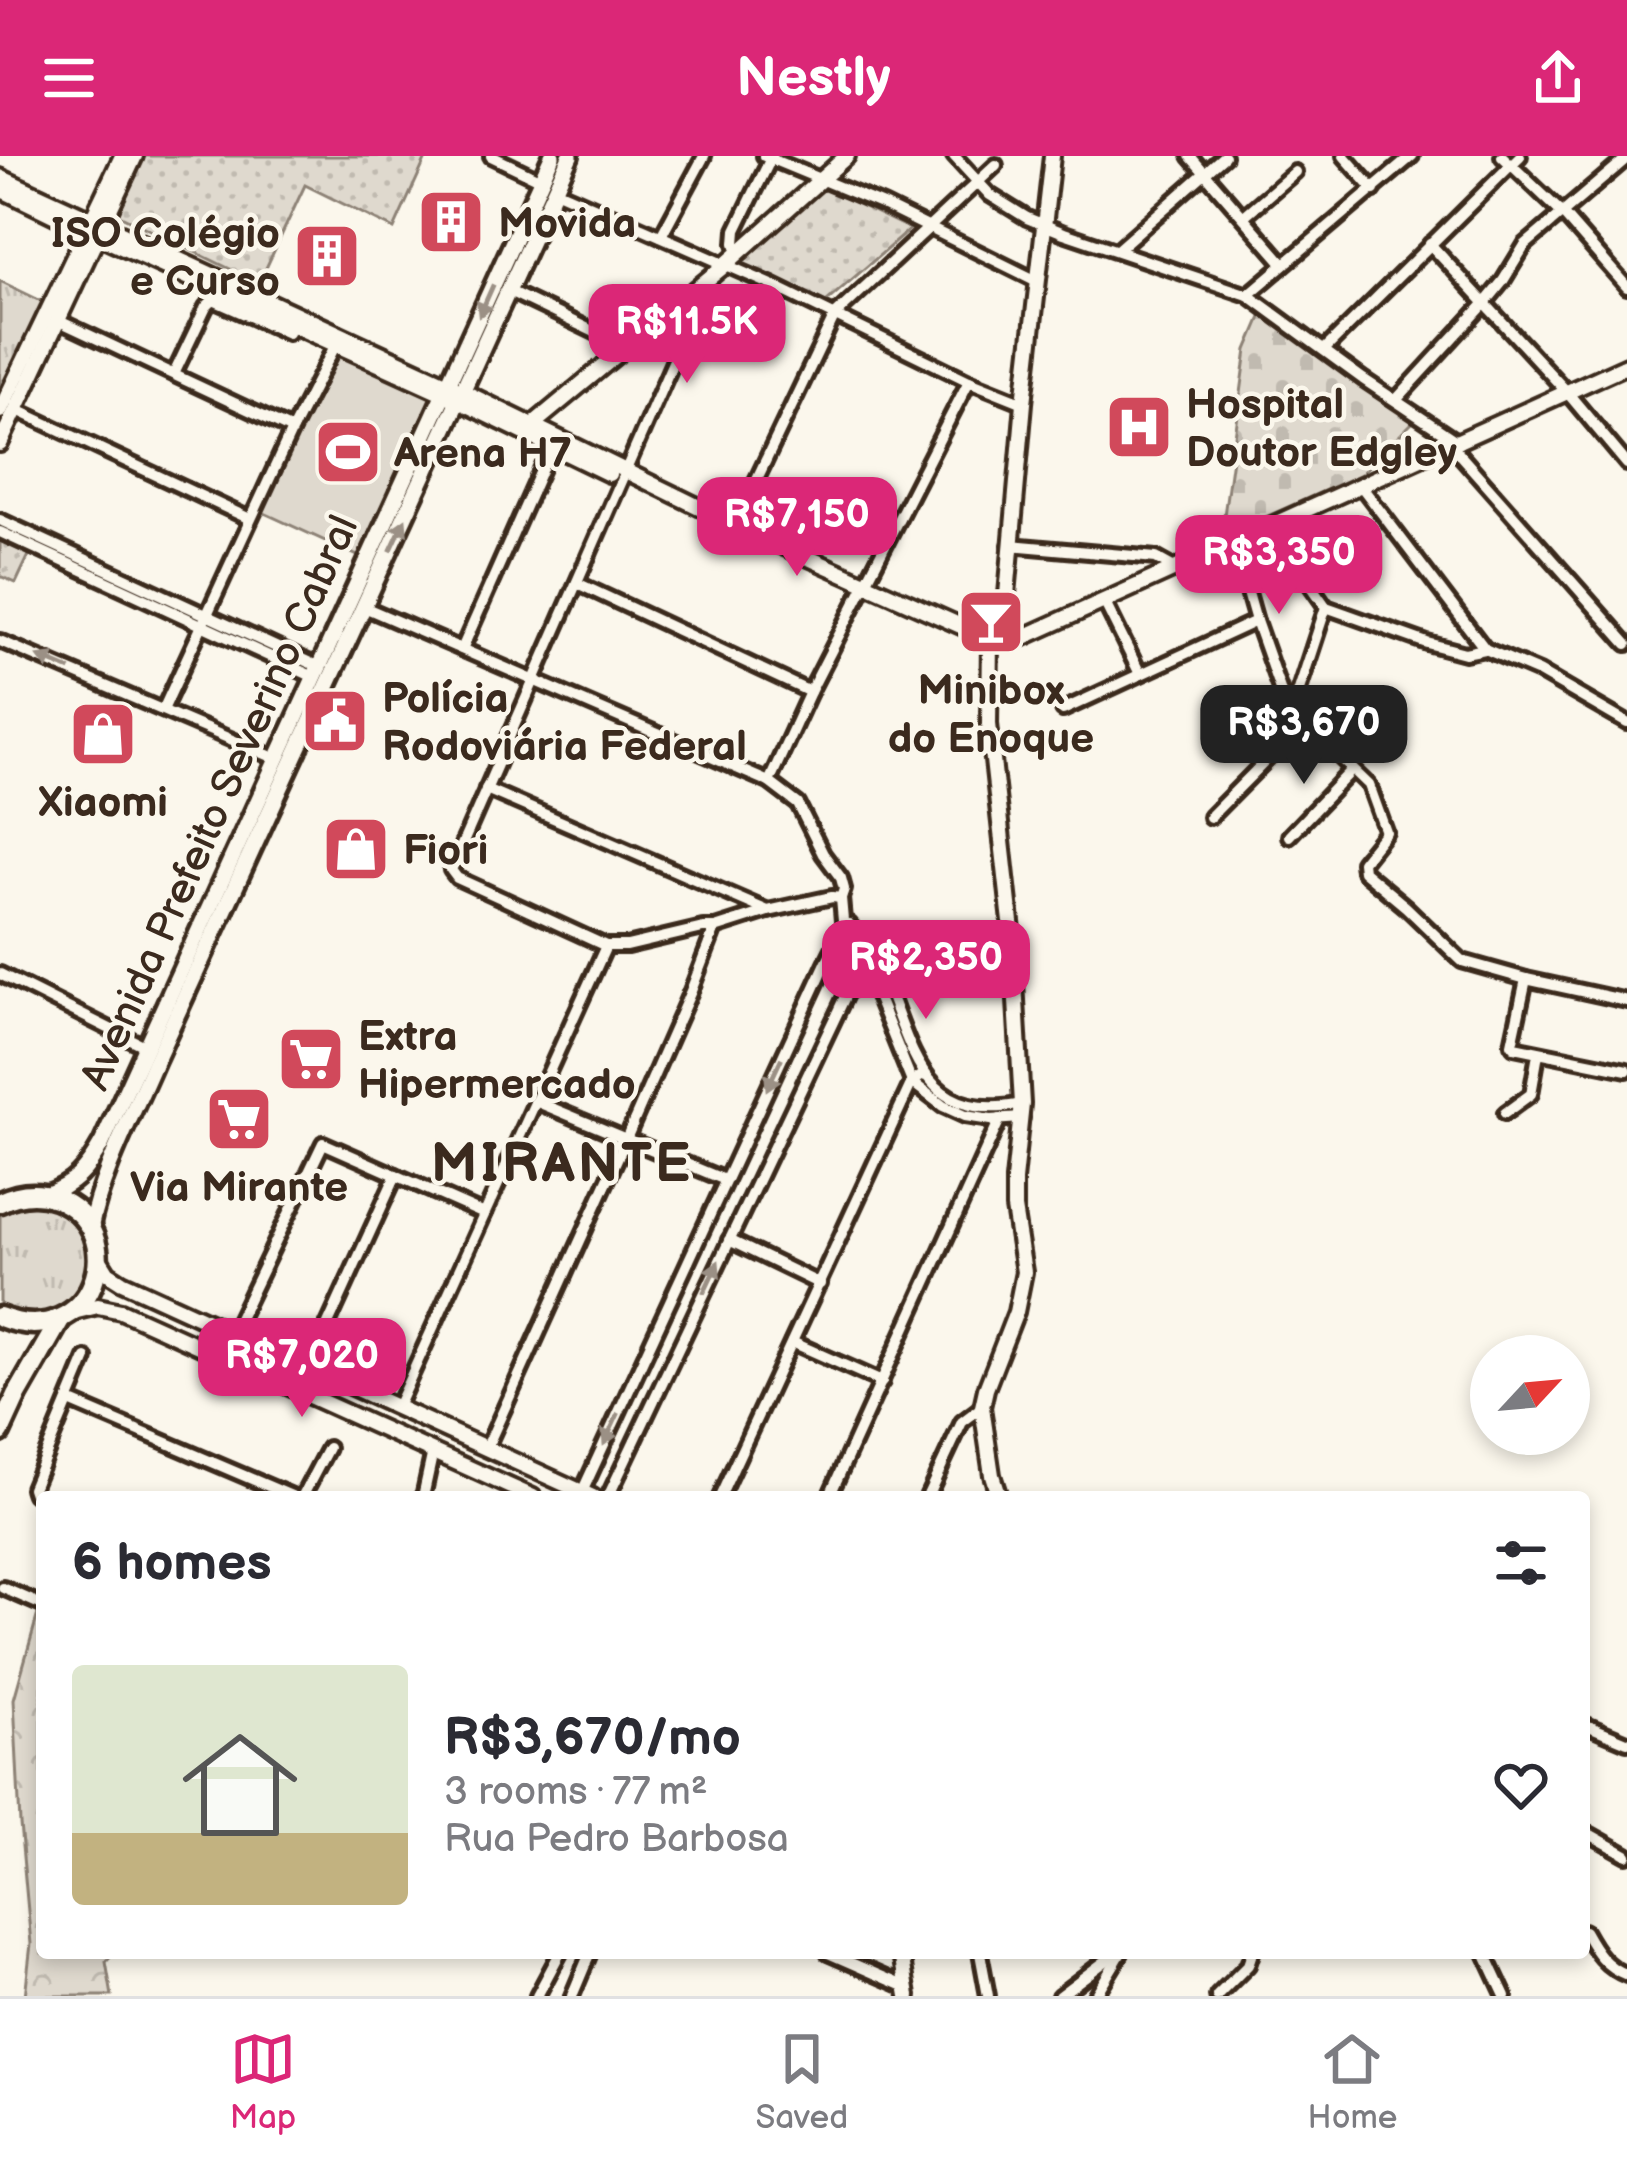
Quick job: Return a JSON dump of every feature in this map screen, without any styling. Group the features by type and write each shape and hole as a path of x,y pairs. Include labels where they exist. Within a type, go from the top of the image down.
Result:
{"highway":[{"path":"0,1432 66,1316 87,1296 98,1257 90,1229 71,1207 45,1195 2,1200"},
{"path":"0,1317 40,1326 66,1316"}],"main road":[{"name":"Avenida Prefeito Severino Cabral","path":"90,1229 106,1176 155,1062 364,608 453,393 508,291 548,184 552,156"},
{"name":"Avenida Prefeito Severino Cabral","path":"45,1195 62,1189 88,1168 548,184 570,156"}],"street":[{"path":"4,410 57,320 122,156"},
{"path":"0,444 4,410 93,228 135,156"},
{"path":"491,156 661,236 718,269 835,315 968,381 1024,403"},
{"path":"661,236 704,156"},
{"path":"531,426 847,156"},
{"path":"954,156 977,184 1027,218 1248,295 1396,400 1455,444 1627,644"},
{"path":"997,1491 982,1407 1016,1312 1024,1272 1014,1208 1022,1111 1012,931 988,724 1052,156"},
{"path":"1190,156 1284,264"},
{"path":"1117,250 1224,156"},
{"path":"1344,156 1374,190"},
{"path":"1248,295 1412,156"},
{"path":"738,253 736,230 769,157 1037,281"},
{"path":"1396,400 1485,303 1525,245 1627,158"},
{"path":"1324,350 1511,159 1625,281"},
{"path":"738,527 835,315 996,165"},
{"path":"1244,217 1295,172"},
{"path":"0,178 93,228 336,344 531,426 624,476"},
{"path":"0,188 453,393 551,448 997,639 1024,637 1627,365"},
{"path":"1430,244 1627,464"},
{"path":"718,269 451,870 457,878 607,946 716,928 768,911 841,898"},
{"path":"508,291 626,347"},
{"path":"175,370 213,299 288,333"},
{"path":"57,320 175,370 292,430"},
{"path":"163,710 336,344"},
{"path":"769,782 968,381"},
{"path":"4,410 250,519"},
{"path":"462,650 551,448"},
{"path":"1361,486 1485,649 1539,672 1627,724"},
{"path":"0,520 317,672"},
{"path":"1270,526 1326,607 1427,644 1465,653 1485,649"},
{"path":"0,532 204,620"},
{"path":"1234,543 1276,683 1304,722 1370,785 1386,832 1362,862 1363,872 1462,961 1627,1001"},
{"path":"1010,545 1156,558 1176,569"},
{"path":"577,584 810,692"},
{"path":"1104,601 1140,674"},
{"path":"1292,708 1326,607"},
{"path":"364,608 769,782 798,804 841,878 847,926 865,954 917,1078 943,1106 964,1116 1000,1119 1022,1111"},
{"path":"1063,710 1256,621"},
{"path":"0,641 277,759"},
{"path":"1210,817 1304,722"},
{"path":"1289,836 1352,770"},
{"path":"486,789 768,911"},
{"path":"590,1491 750,1125 847,926"},
{"path":"486,1449 716,928"},
{"path":"397,1407 607,946"},
{"path":"611,1491 865,954"},
{"path":"0,974 146,1047"},
{"path":"1526,979 1514,1047 1627,1070"},
{"path":"1505,1113 1531,1094 1538,1054"},
{"path":"723,1491 917,1078"},
{"path":"933,1091 970,1105 1022,1111"},
{"path":"536,1100 725,1180"},
{"path":"832,1491 1000,1119"},
{"path":"750,1125 777,1138"},
{"path":"233,1331 323,1143 484,1214"},
{"path":"308,1368 396,1175"},
{"path":"729,1240 820,1284"},
{"path":"98,1257 108,1273 122,1282 579,1491"},
{"path":"66,1316 98,1306 121,1311 520,1491"},
{"path":"664,1314 688,1325"},
{"path":"792,1342 882,1382"},
{"path":"36,1493 32,1488 86,1358"},
{"path":"334,1407 343,1383"},
{"path":"69,1402 284,1491"},
{"path":"931,1491 962,1422 982,1407"},
{"path":"302,1491 328,1448"},
{"path":"424,1491 433,1451"},
{"path":"3,1588 36,1602"},
{"path":"1590,1727 1627,1742"},
{"path":"1590,1834 1627,1855"},
{"path":"1590,1942 1609,1966 1627,1975"},
{"path":"537,1996 557,1959"},
{"path":"572,1996 587,1959"},
{"path":"840,1959 907,1991"},
{"path":"902,1959 907,1991"},
{"path":"981,1959 988,1996"},
{"path":"1059,1996 1111,1959"},
{"path":"1095,1996 1116,1959"},
{"path":"1217,1996 1250,1959"},
{"path":"1488,1959 1505,1996"}],"green space":[{"path":"142,156 427,156 394,229 305,185 259,283 115,213"},
{"path":"820,186 910,229 826,302 734,261"},
{"path":"0,281 43,302 0,393"},
{"path":"1262,315 1415,420 1361,474 1221,537 1247,350"},
{"name":"Arena H7","path":"338,347 437,394 360,557 258,510"},
{"path":"0,533 32,549 16,583 0,576"},
{"path":"22,1204 56,1211 77,1227 86,1250 84,1275 73,1297 54,1313 29,1318 0,1307 0,1214"},
{"path":"36,1621 36,1959 109,1959 112,1996 25,1996 31,1944 14,1699"}],"place":[{"name":"Movida","path":"451,222"},
{"name":"ISO Colégio e Curso","path":"327,256"},
{"name":"Hospital Doutor Edgley","path":"1139,427"},
{"name":"Arena H7","path":"348,452"},
{"name":"Minibox do Enoque","path":"991,622"},
{"name":"Polícia Rodoviária Federal","path":"335,721"},
{"name":"Xiaomi","path":"103,734"},
{"name":"Fiori","path":"356,849"},
{"name":"Extra Hipermercado","path":"311,1059"},
{"name":"Via Mirante","path":"239,1119"}],"district":[{"name":"MIRANTE","path":"562,1162"}]}
